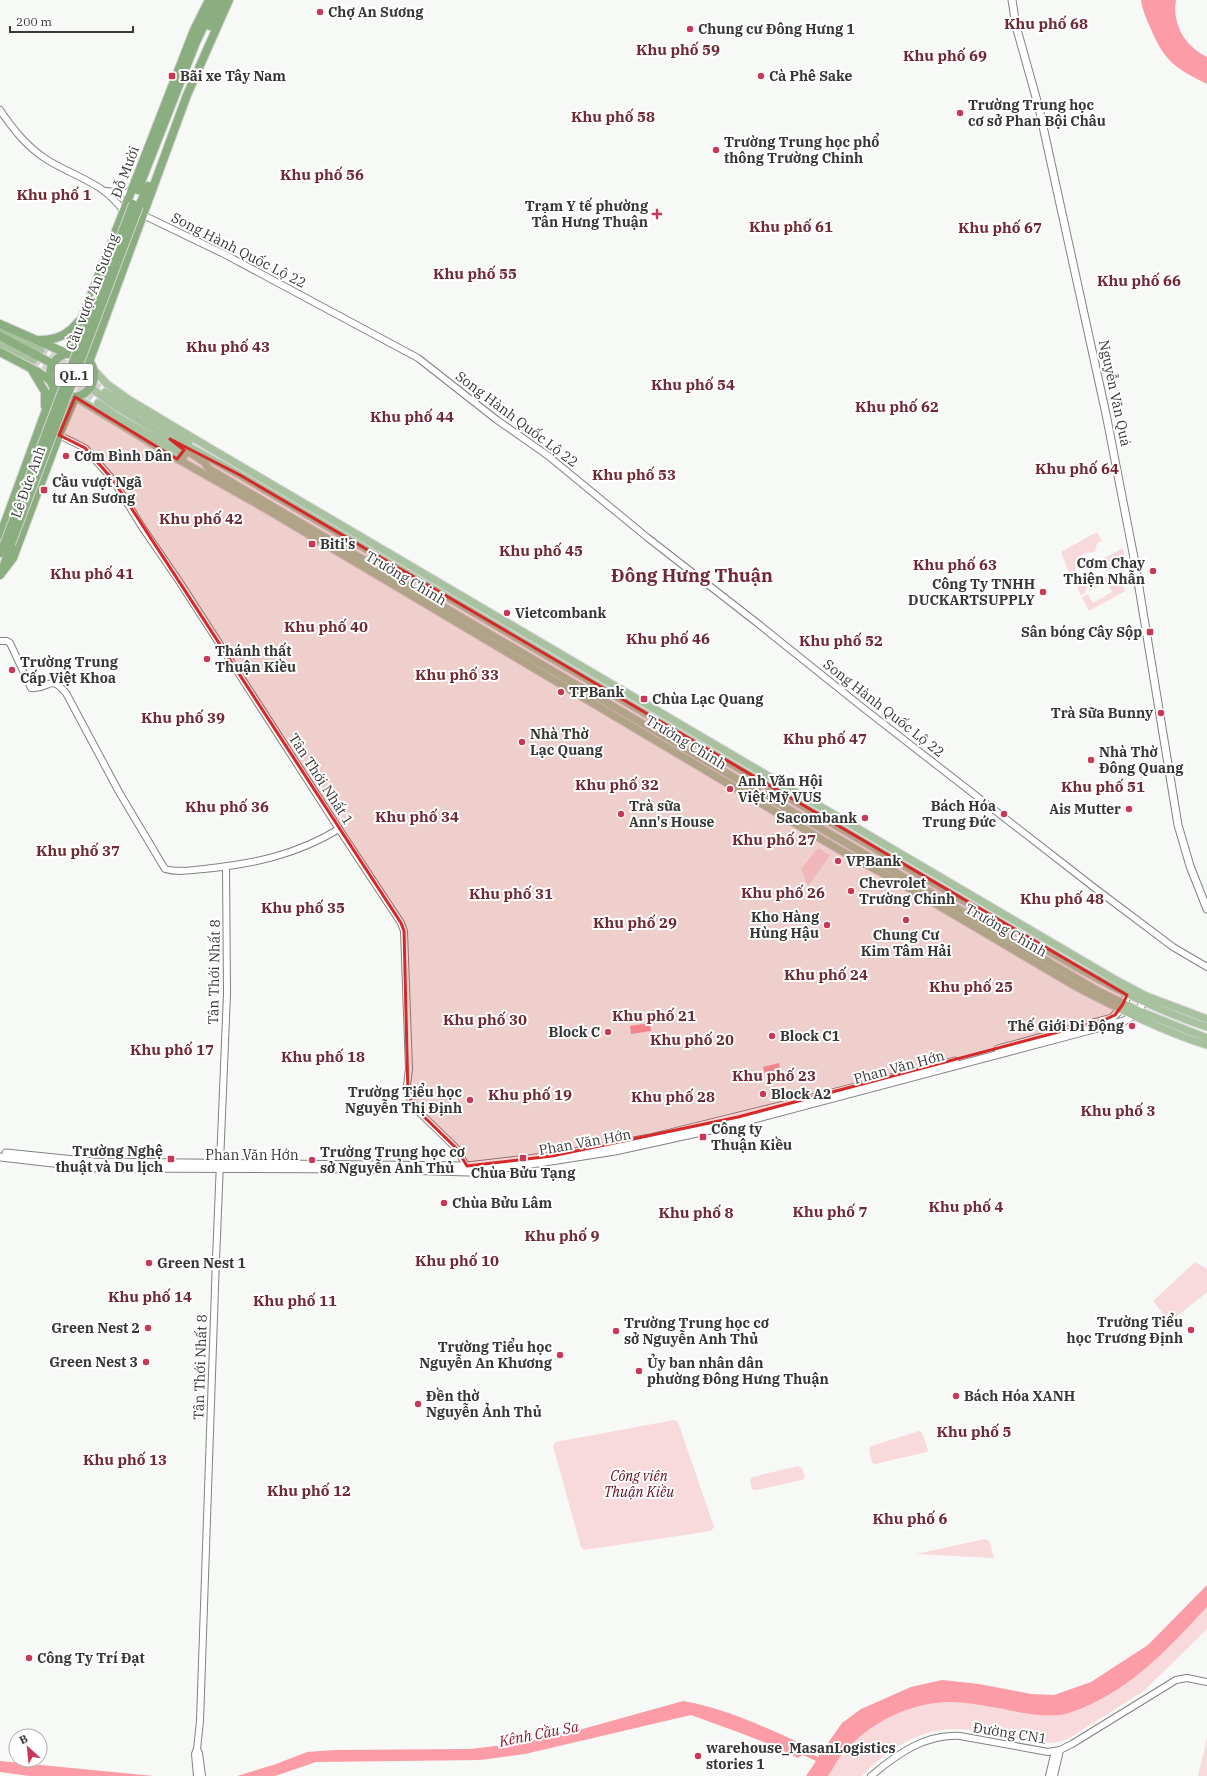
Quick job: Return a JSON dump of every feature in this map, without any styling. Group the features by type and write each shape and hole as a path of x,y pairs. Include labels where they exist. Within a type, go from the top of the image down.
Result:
{"highway":[{"name":"Đỗ Mười","path":"68,354 194,30 209,0"},
{"name":"Đỗ Mười","path":"136,205 142,181 196,42 216,0"},
{"name":"Đỗ Mười","path":"143,215 146,192 192,69 223,0"},
{"name":"Đỗ Mười","path":"91,365 104,321 193,80 229,0"},
{"path":"146,192 158,176"},
{"name":"QL.1","path":"133,190 142,181"},
{"path":"133,190 136,205"},
{"name":"Đỗ Mười","path":"136,205 146,192"},
{"name":"Cầu vượt An Sương","path":"5,541 136,205"},
{"path":"39,340 60,332 81,318 95,324 104,321"},
{"path":"0,324 68,354 80,355 91,365 94,375 90,388 81,395 75,397 63,395 32,368 0,352"},
{"path":"0,336 53,364"},
{"path":"52,384 50,374 53,364 58,358 68,354"},
{"path":"32,368 45,392 44,415 57,416 64,422"},
{"name":"Lê Đức Anh","path":"0,553 44,415 52,384"},
{"name":"Lê Đức Anh","path":"0,575 13,558 64,422 75,397"},
{"name":"Lê Đức Anh","path":"0,575 5,541"}],"main road":[{"name":"Nguyễn Văn Quá","path":"1012,0 1016,26 1042,121 1106,414 1135,562 1178,825 1190,866 1207,909"},
{"path":"0,330 41,350"},
{"path":"0,343 32,368"},
{"name":"Trường Chinh","path":"91,365 107,384 128,399 1034,933 1129,992"},
{"name":"Trường Chinh","path":"90,388 112,404 170,439 204,462 209,469 558,678"},
{"path":"105,392 192,444 215,460"},
{"name":"Trường Chinh","path":"75,397 167,452 1122,1006 1207,1045"},
{"path":"98,404 116,416 209,469"},
{"name":"Trường Chinh","path":"170,439 188,446 215,460 1071,964 1145,999 1177,1017 1207,1027"},
{"name":"Trường Chinh","path":"210,448 240,475"},
{"name":"Trường Chinh","path":"200,470 220,475"},
{"path":"558,678 569,659"},
{"path":"1122,1006 1129,992"},
{"name":"Trường Chinh","path":"1145,999 1207,1019"},
{"path":"1137,1013 1145,999"},
{"name":"Phan Văn Hớn","path":"1010,1049 1112,1018 1122,1006"},
{"name":"Phan Văn Hớn","path":"0,1152 94,1162 468,1169 552,1156 650,1138 1124,1021 1137,1013"},
{"name":"Trường Chinh","path":"1175,1030 1207,1038"},
{"name":"Phan Văn Hớn","path":"0,1157 97,1168 220,1165"}],"street":[{"path":"0,110 16,135 46,159 106,191 118,203 124,212"},
{"path":"106,191 125,193 133,190"},
{"name":"Song Hành Quốc Lộ 22","path":"143,215 226,255 418,358 497,420 547,455 862,707 1096,889 1174,947 1207,967"},
{"name":"Tân Thới Nhất 1","path":"59,435 85,448 113,480 142,527 183,587 398,918 404,931 409,1069 407,1085 408,1095 417,1110 456,1148 468,1169"},
{"path":"0,641 7,641 10,643 31,688 54,682 62,689 164,869 173,872 226,867 293,852 321,840 339,829"},
{"name":"Tân Thới Nhất 8","path":"197,1776 195,1754 197,1749 200,1721 227,994 226,867"},
{"name":"Đường CN1","path":"871,1776 908,1748 945,1737 960,1736 1057,1751 1072,1744 1176,1680 1187,1678 1207,1682"},
{"name":"Tân Thới Nhất 8","path":"197,1749 202,1776"},
{"path":"1049,1776 1057,1751"},
{"path":"1054,1776 1057,1751"}],"highlighted area":[{"path":"75,397 177,459 184,450 170,439 240,475 1127,995 1123,1004 1115,1015 1104,1020 738,1117 552,1156 467,1166 456,1148 417,1110 408,1095 404,931 401,923 113,480 85,448 59,435"}],"green space":[{"path":"72,359 78,360 85,366 88,375 87,381 81,388 72,391 66,390 59,384 56,375 57,369 63,362"},
{"path":"1097,532 1102,541 1097,543 1095,552 1086,553 1080,557 1076,564 1075,573 1070,575 1061,552"},
{"path":"1123,548 1126,566 1123,567 1117,564 1110,570 1106,571 1106,565 1102,559"},
{"path":"1129,573 1131,580 1122,584 1125,591 1089,611 1082,597 1088,594 1093,603 1112,592 1107,582 1089,591 1090,583 1097,583 1108,576 1118,577"},
{"path":"1079,575 1088,583 1085,593 1081,595 1073,578"},
{"path":"818,848 830,855 808,886 801,869"},
{"path":"1195,1262 1207,1269 1207,1292 1170,1322 1153,1301"},
{"name":"Công viên Thuận Kiều","path":"674,1420 678,1422 714,1527 711,1531 584,1550 581,1547 553,1446 556,1442"},
{"path":"919,1431 922,1433 928,1450 927,1452 875,1464 872,1463 869,1450 871,1446"},
{"path":"798,1466 802,1468 805,1478 802,1480 756,1490 752,1489 750,1480 753,1477"},
{"path":"985,1539 990,1542 994,1558 916,1554"},
{"path":"1207,1607 1207,1629 1145,1690 1068,1739 1043,1743 972,1730 957,1729 930,1732 905,1742 893,1749 862,1776 828,1776 843,1753 865,1733 891,1717 919,1706 934,1703 956,1702 976,1704 1027,1714 1062,1715 1090,1705 1128,1682 1145,1669 1177,1639"},
{"path":"1207,1738 1207,1776 1198,1776"}],"shaded area":[{"path":"1141,0 1176,0 1176,18 1182,34 1192,47 1207,57 1207,84 1179,68 1166,56 1155,39 1143,10"},
{"path":"650,1023 651,1031 631,1034 630,1026"},
{"path":"779,1063 781,1072 765,1076 763,1067"},
{"path":"1207,1585 1207,1607 1177,1639 1145,1669 1128,1682 1090,1705 1062,1715 1027,1714 976,1704 956,1702 934,1703 919,1706 891,1717 865,1733 843,1753 828,1776 806,1776 816,1761 803,1755 798,1758 771,1745 691,1715 525,1754 480,1760 316,1762 275,1776 237,1776 276,1764 307,1752 334,1750 470,1749 520,1743 561,1735 683,1701 714,1708 760,1725 804,1745 804,1751 818,1757 842,1723 861,1709 911,1687 942,1680 979,1684 1031,1694 1054,1695 1091,1682 1148,1645"},
{"path":"0,1761 8,1762 8,1768 48,1768 48,1766 154,1776 29,1776 0,1772"}],"tunnel":[{"path":"41,350 67,364 105,392"},
{"path":"34,360 64,377 98,403"}],"place":[{"name":"Chợ An Sương","path":"320,12"},
{"name":"Chung cư Đông Hưng 1","path":"690,29"},
{"name":"Bãi xe Tây Nam","path":"172,76"},
{"name":"Cà Phê Sake","path":"761,76"},
{"name":"Trường Trung học cơ sở Phan Bội Châu","path":"960,113"},
{"name":"Trường Trung học phổ thông Trường Chinh","path":"716,150"},
{"name":"Trạm Y tế phường Tân Hưng Thuận","path":"657,214"},
{"name":"Cơm Bình Dân","path":"66,456"},
{"name":"Cầu vượt Ngã tư An Sương","path":"44,490"},
{"name":"Biti's","path":"312,544"},
{"name":"Cơm Chay Thiện Nhẫn","path":"1153,571"},
{"name":"Công Ty TNHH DUCKARTSUPPLY","path":"1043,592"},
{"name":"Vietcombank","path":"507,613"},
{"name":"Sân bóng Cây Sộp","path":"1150,632"},
{"name":"Thánh thất Thuận Kiều","path":"207,659"},
{"name":"Trường Trung Cấp Việt Khoa","path":"12,670"},
{"name":"TPBank","path":"561,692"},
{"name":"Chùa Lạc Quang","path":"644,699"},
{"name":"Trà Sữa Bunny","path":"1161,713"},
{"name":"Nhà Thờ Lạc Quang","path":"522,742"},
{"name":"Nhà Thờ Đông Quang","path":"1091,760"},
{"name":"Anh Văn Hội Việt Mỹ VUS","path":"730,789"},
{"name":"Ais Mutter","path":"1129,809"},
{"name":"Trà sữa Ann's House","path":"621,814"},
{"name":"Bách Hóa Trung Đức","path":"1004,814"},
{"name":"Sacombank","path":"865,818"},
{"name":"VPBank","path":"838,861"},
{"name":"Chevrolet Trường Chinh","path":"851,891"},
{"name":"Chung Cư Kim Tâm Hải","path":"906,920"},
{"name":"Kho Hàng Hùng Hậu","path":"827,925"},
{"name":"Thế Giới Di Động","path":"1132,1026"},
{"name":"Block C","path":"608,1032"},
{"name":"Block C1","path":"772,1036"},
{"name":"Block A2","path":"763,1094"},
{"name":"Trường Tiểu học Nguyễn Thị Định","path":"470,1100"},
{"name":"Công ty Thuận Kiều","path":"703,1137"},
{"name":"Chùa Bửu Tạng","path":"523,1158"},
{"name":"Trường Nghệ thuật và Du lịch","path":"171,1159"},
{"name":"Trường Trung học cơ sở Nguyễn Ảnh Thủ","path":"312,1160"},
{"name":"Chùa Bửu Lâm","path":"444,1203"},
{"name":"Green Nest 1","path":"149,1263"},
{"name":"Green Nest 2","path":"148,1328"},
{"name":"Trường Tiểu học Trương Định","path":"1191,1330"},
{"name":"Trường Trung học cơ sở Nguyễn Anh Thủ","path":"616,1331"},
{"name":"Trường Tiểu học Nguyễn An Khương","path":"560,1355"},
{"name":"Green Nest 3","path":"146,1362"},
{"name":"Ủy ban nhân dân phường Đông Hưng Thuận","path":"639,1371"},
{"name":"Bách Hóa XANH","path":"956,1396"},
{"name":"Đền thờ Nguyễn Ảnh Thủ","path":"418,1404"},
{"name":"Công Ty Trí Đạt","path":"29,1658"},
{"name":"warehouse_MasanLogistics stories 1","path":"698,1756"}],"district":[{"name":"Khu phố 68","path":"1046,24"},
{"name":"Khu phố 59","path":"678,50"},
{"name":"Khu phố 69","path":"945,56"},
{"name":"Khu phố 58","path":"613,117"},
{"name":"Khu phố 56","path":"322,175"},
{"name":"Khu phố 1","path":"54,195"},
{"name":"Khu phố 61","path":"791,227"},
{"name":"Khu phố 67","path":"1000,228"},
{"name":"Khu phố 55","path":"475,274"},
{"name":"Khu phố 66","path":"1139,281"},
{"name":"Khu phố 43","path":"228,347"},
{"name":"Khu phố 54","path":"693,385"},
{"name":"Khu phố 62","path":"897,407"},
{"name":"Khu phố 44","path":"412,417"},
{"name":"Khu phố 64","path":"1077,469"},
{"name":"Khu phố 53","path":"634,475"},
{"name":"Khu phố 42","path":"201,519"},
{"name":"Khu phố 45","path":"541,551"},
{"name":"Khu phố 63","path":"955,565"},
{"name":"Khu phố 41","path":"92,574"},
{"name":"Đông Hưng Thuận","path":"692,576"},
{"name":"Khu phố 40","path":"326,627"},
{"name":"Khu phố 46","path":"668,639"},
{"name":"Khu phố 52","path":"841,641"},
{"name":"Khu phố 33","path":"457,675"},
{"name":"Khu phố 39","path":"183,718"},
{"name":"Khu phố 47","path":"825,739"},
{"name":"Khu phố 32","path":"617,785"},
{"name":"Khu phố 51","path":"1103,787"},
{"name":"Khu phố 36","path":"227,807"},
{"name":"Khu phố 34","path":"417,817"},
{"name":"Khu phố 27","path":"774,840"},
{"name":"Khu phố 37","path":"78,851"},
{"name":"Khu phố 26","path":"783,893"},
{"name":"Khu phố 31","path":"511,894"},
{"name":"Khu phố 48","path":"1062,899"},
{"name":"Khu phố 35","path":"303,908"},
{"name":"Khu phố 29","path":"635,923"},
{"name":"Khu phố 24","path":"826,975"},
{"name":"Khu phố 25","path":"971,987"},
{"name":"Khu phố 21","path":"654,1016"},
{"name":"Khu phố 30","path":"485,1020"},
{"name":"Khu phố 20","path":"692,1040"},
{"name":"Khu phố 17","path":"172,1050"},
{"name":"Khu phố 18","path":"323,1057"},
{"name":"Khu phố 23","path":"774,1076"},
{"name":"Khu phố 19","path":"530,1095"},
{"name":"Khu phố 28","path":"673,1097"},
{"name":"Khu phố 3","path":"1118,1111"},
{"name":"Khu phố 4","path":"966,1207"},
{"name":"Khu phố 7","path":"830,1212"},
{"name":"Khu phố 8","path":"696,1213"},
{"name":"Khu phố 9","path":"562,1236"},
{"name":"Khu phố 10","path":"457,1261"},
{"name":"Khu phố 14","path":"150,1297"},
{"name":"Khu phố 11","path":"295,1301"},
{"name":"Khu phố 5","path":"974,1432"},
{"name":"Khu phố 13","path":"125,1460"},
{"name":"Khu phố 12","path":"309,1491"},
{"name":"Khu phố 6","path":"910,1519"}],"water label":[{"name":"Kênh Cầu Sa","path":"539,1734"}]}
